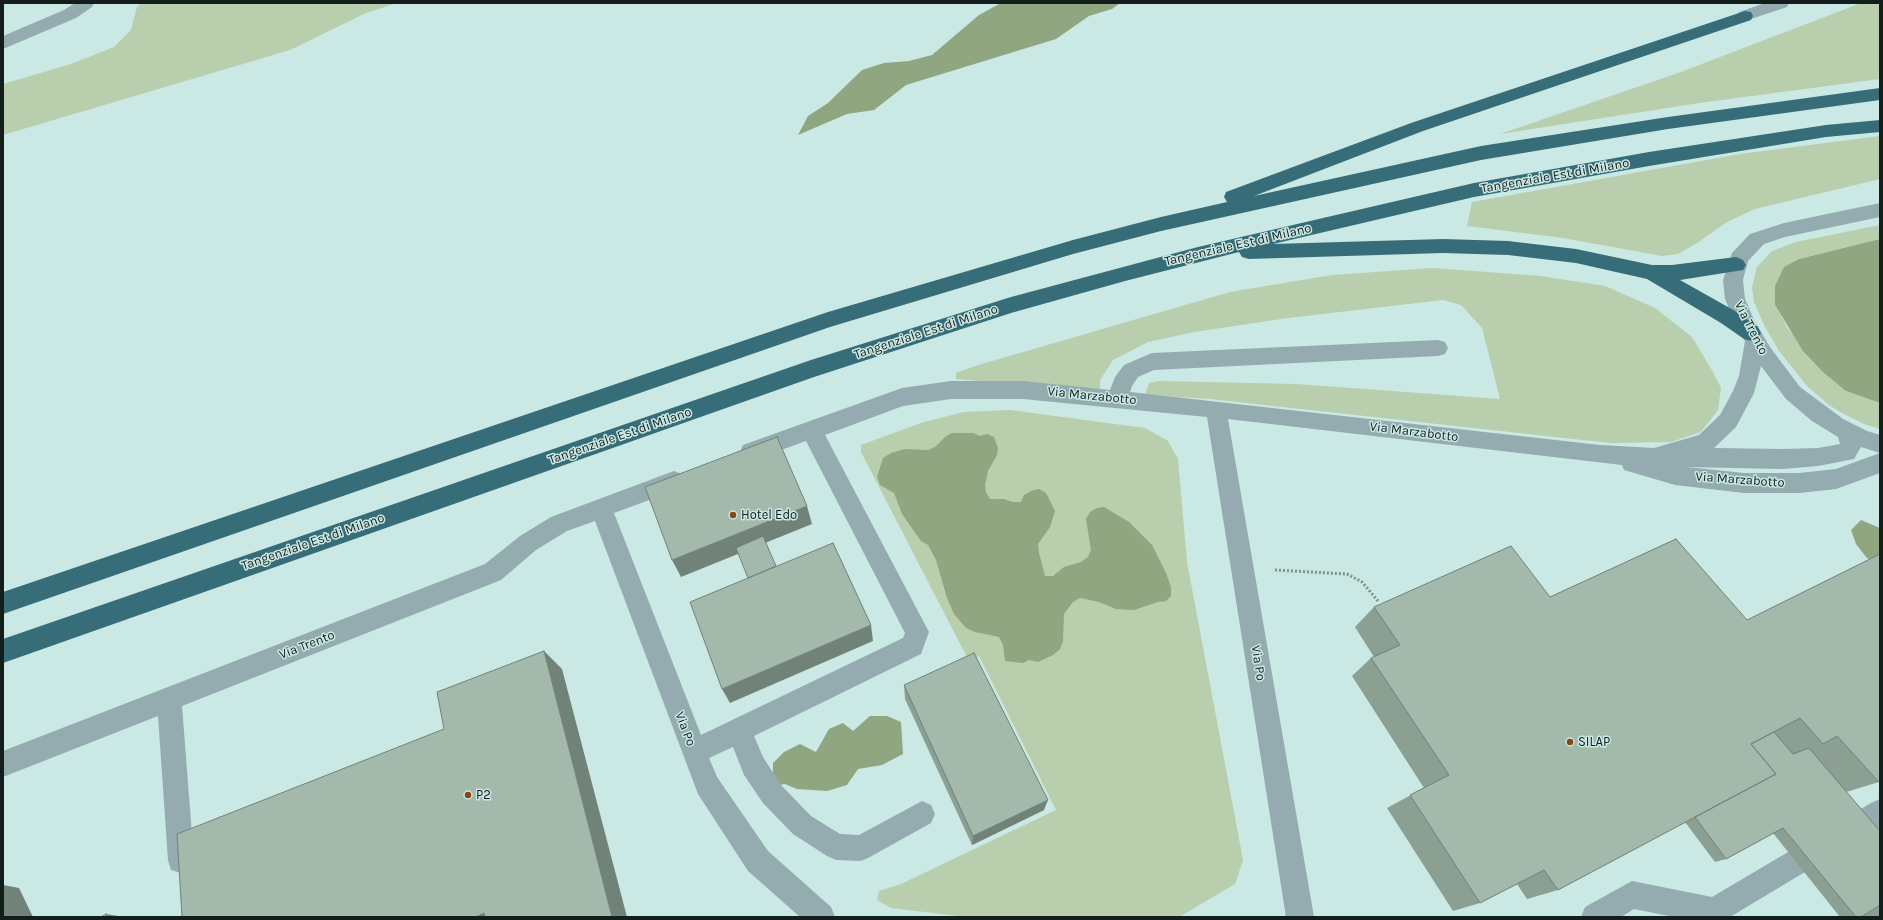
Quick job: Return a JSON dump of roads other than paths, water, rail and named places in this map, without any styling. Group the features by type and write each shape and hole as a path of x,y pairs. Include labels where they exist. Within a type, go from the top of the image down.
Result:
{"highway":[{"path":"1161,224 1417,127 1745,16"},
{"path":"3,603 828,320 1073,247 1161,224 1481,153 1668,123 1880,94"},
{"name":"Tangenziale Est di Milano","path":"3,651 811,369 1011,305 1198,254 1474,190 1649,159 1826,131 1880,126"},
{"path":"1198,254 1443,246 1508,248 1576,256 1652,273 1672,273 1736,265"},
{"path":"1652,273 1714,309 1753,336"}],"street":[{"path":"3,43 70,14 86,3"},
{"path":"1745,16 1781,3"},
{"name":"Via Trento","path":"1880,210 1784,230 1757,239 1744,252 1736,265 1733,280 1735,299 1762,353 1793,393 1820,415 1848,432 1880,444"},
{"name":"Via Marzabotto","path":"1654,457 1706,442 1728,421 1743,393 1749,376 1753,336"},
{"path":"1118,399 1122,383 1131,371 1152,362 1438,348"},
{"name":"Via Marzabotto","path":"736,458 902,397 951,390 1023,390 1118,399 1600,454 1654,457 1784,460 1818,456 1846,452 1851,446 1848,432"},
{"name":"Via Po","path":"1216,409 1300,917"},
{"path":"694,752 912,646 917,632 811,430"},
{"name":"Via Marzabotto","path":"1600,454 1675,475 1744,483 1771,484 1830,480 1880,463"},
{"path":"601,508 691,474"},
{"name":"Via Trento","path":"3,764 493,572 534,539 559,524 601,508"},
{"name":"Via Po","path":"601,508 706,785 758,861 821,917"},
{"path":"169,698 181,860"},
{"path":"739,730 753,766 772,794 802,825 836,848 861,848 922,814"},
{"path":"1595,917 1632,895 1714,911 1880,812"}],"place":[{"name":"Hotel Edo","path":"733,515"},
{"name":"SILAP","path":"1570,742"},
{"name":"P2","path":"468,795"}]}
